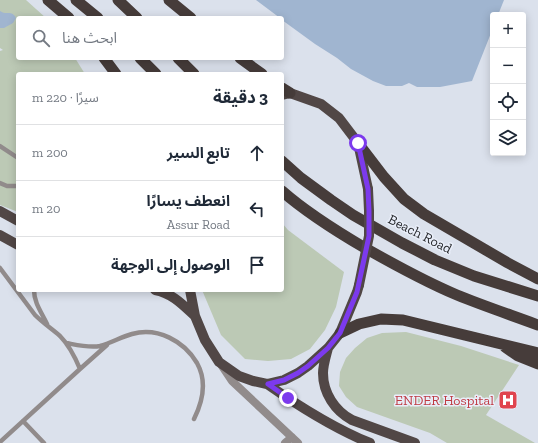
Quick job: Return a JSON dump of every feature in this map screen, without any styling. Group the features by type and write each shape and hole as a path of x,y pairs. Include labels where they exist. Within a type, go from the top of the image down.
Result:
{"highway":[{"path":"48,0 67,16"},
{"path":"76,0 96,16"},
{"path":"118,0 135,16"},
{"path":"169,0 189,16"},
{"path":"106,60 114,72"},
{"path":"142,60 154,72"},
{"path":"180,60 192,72"},
{"path":"243,60 259,72"},
{"path":"358,143 384,177 404,199 424,214 501,260 538,279"},
{"name":"Beach Road","path":"284,163 336,204 402,243 435,260 474,276 538,296"},
{"path":"284,193 316,218 343,236 394,265 458,295 538,325"},
{"path":"340,333 359,324 381,319 403,320 538,353"},
{"path":"502,344 518,356 538,364"}],"main road":[{"path":"268,384 284,380 308,366 328,348 340,333 359,285 369,236 368,189 358,143 339,118 330,110 321,104 285,92"},
{"path":"0,211 16,220"},
{"path":"0,235 16,244"},
{"path":"160,292 174,298 195,316"},
{"path":"190,292 195,316 205,340 219,362 239,376 268,384 304,409 336,428 370,443"},
{"path":"328,348 323,373 324,382 326,391 332,403 339,411 352,420 415,443"}],"street":[{"path":"219,362 232,381 295,440"},
{"path":"285,443 295,440"}],"lane":[{"path":"0,146 16,157"},
{"path":"0,183 7,186 16,186"},
{"path":"0,268 16,290"},
{"path":"18,292 32,311 66,343 73,353 80,369"},
{"path":"34,292 36,303 49,328"},
{"path":"66,343 89,347 100,346 132,334 143,332 154,333 176,340 185,347 192,356 198,365 202,376 202,398 194,419"},
{"path":"0,442 110,342"},
{"path":"23,421 44,443"}],"green space":[{"path":"0,0 26,0 44,16 16,16 16,60 76,60 84,72 16,72 16,211 0,205 0,51 3,50 0,48"},
{"path":"284,225 288,230 344,272 336,307 325,330 310,349 291,359 268,361 245,359 221,335 203,292 284,292"},
{"path":"406,332 461,346 519,365 486,415 535,443 447,443 430,433 357,407 346,397 339,386 340,372 346,358 367,338 382,333"}],"water":[{"path":"256,0 504,0 499,12 490,12 490,36 472,81 440,87 417,87 409,83 402,86 386,86 373,81 351,69 284,21 284,16 277,16"},
{"path":"0,11 14,15 16,18 13,23 4,28 0,28"}],"place":[{"name":"ENDER Hospital","path":"508,400"}],"route":[{"path":"288,398 268,384 284,380 298,373 328,348 340,333 359,285 369,236 369,211 368,189 358,143"}]}
